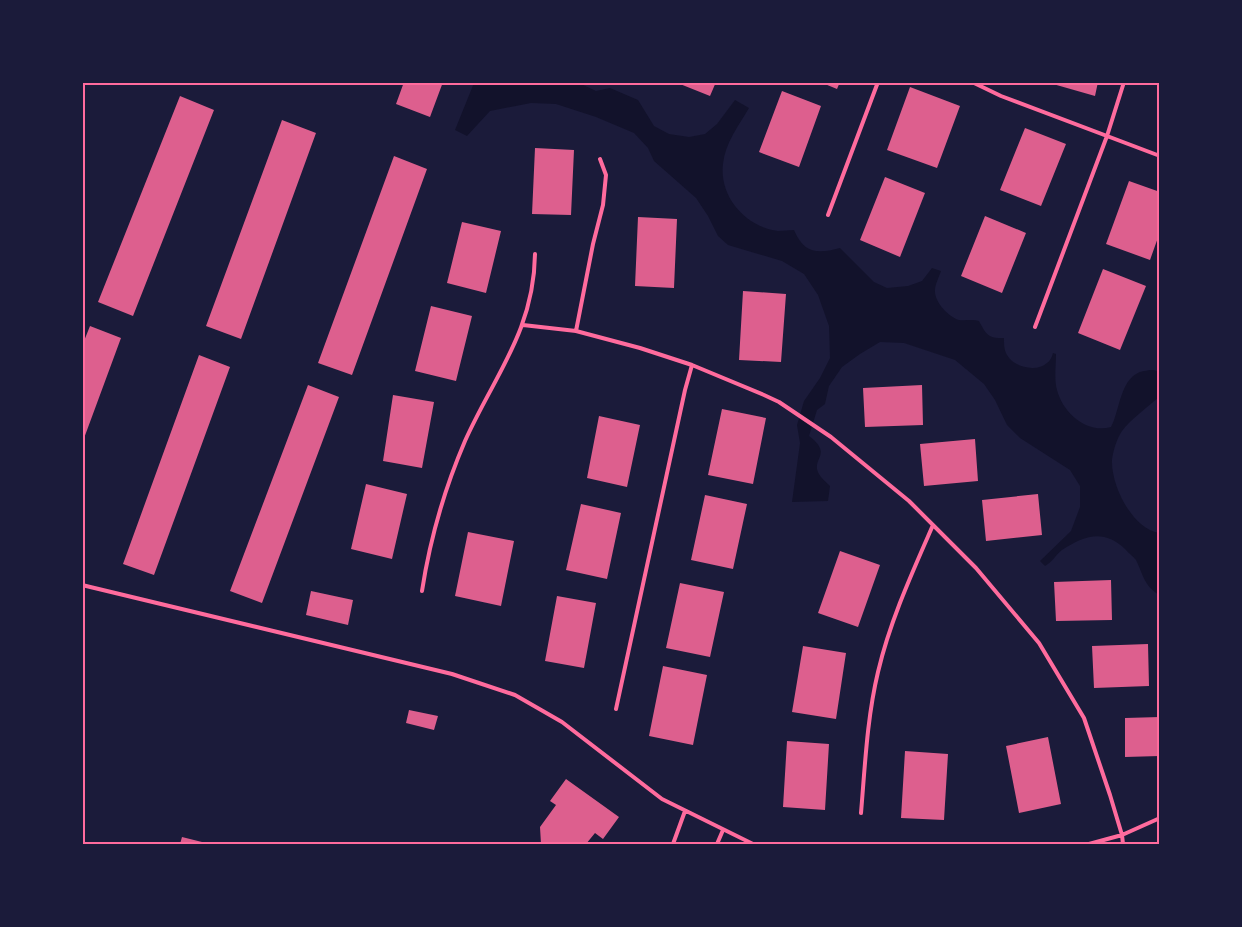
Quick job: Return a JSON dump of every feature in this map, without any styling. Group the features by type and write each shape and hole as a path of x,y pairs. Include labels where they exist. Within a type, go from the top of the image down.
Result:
{"lane":[{"path":"828,214 878,82"},
{"path":"972,82 1001,96 1160,156"},
{"path":"1036,327 1108,136 1124,82"},
{"path":"576,331 593,244 603,205 606,175 600,158"},
{"path":"422,591 426,564 444,494 466,440 503,369 523,324 535,277 536,254"},
{"path":"523,324 576,331 640,348 692,365 779,402 831,437 909,501 976,568 1039,643 1084,718 1122,835 1123,844"},
{"path":"616,709 692,365"},
{"path":"861,813 868,729 878,672 898,605 933,525"},
{"path":"82,585 452,674 515,695 562,722 662,799 753,844"},
{"path":"672,844 685,811"},
{"path":"1089,844 1122,835 1160,818"},
{"path":"717,844 722,830"}],"shaded area":[{"path":"577,82 596,91 610,88 638,100 654,126 669,134 689,137 705,134 717,124 735,100 749,108 729,142 723,164 725,188 730,199 745,217 766,228 778,231 794,230 802,244 812,250 825,251 840,248 874,282 887,288 908,286 922,281 932,268 941,271 936,283 935,295 943,308 951,316 959,320 979,321 988,335 994,338 1004,338 1005,351 1013,362 1025,367 1037,368 1048,362 1053,353 1056,354 1056,381 1060,398 1070,414 1085,424 1093,427 1111,427 1125,386 1130,379 1144,371 1154,370 1159,372 1159,397 1122,431 1118,437 1112,460 1115,482 1119,493 1132,515 1149,529 1159,533 1159,595 1144,579 1136,560 1125,549 1110,539 1094,536 1079,541 1060,552 1045,566 1040,561 1071,531 1080,507 1080,486 1070,470 1020,438 1007,425 995,400 984,384 955,360 904,343 880,342 842,367 829,386 825,404 817,410 809,436 820,448 821,452 817,469 820,476 830,486 828,501 792,502 800,443 797,425 804,401 820,378 830,358 829,326 818,295 804,274 782,261 728,245 718,236 696,198 654,161 648,148 634,133 596,117 556,104 531,103 490,111 467,136 455,130 474,83"}],"building":[{"path":"404,82 443,82 430,117 396,104"},
{"path":"675,82 716,82 710,96"},
{"path":"820,82 840,82 837,89"},
{"path":"1046,82 1098,82 1095,96"},
{"path":"910,87 960,106 937,168 887,150"},
{"path":"782,91 821,106 799,167 759,152"},
{"path":"180,96 214,110 133,316 98,302"},
{"path":"282,120 316,133 241,339 206,326"},
{"path":"1025,128 1066,144 1041,206 1000,190"},
{"path":"535,148 574,150 571,215 532,214"},
{"path":"394,156 427,169 352,375 318,363"},
{"path":"885,177 925,193 900,257 860,240"},
{"path":"1129,181 1160,192 1160,232 1150,260 1106,244"},
{"path":"985,216 1026,233 1002,293 961,276"},
{"path":"638,217 677,219 674,288 635,286"},
{"path":"462,222 501,231 486,293 447,283"},
{"path":"1103,269 1146,286 1120,350 1078,333"},
{"path":"743,291 786,294 781,362 739,360"},
{"path":"431,306 472,316 456,381 415,371"},
{"path":"90,326 121,338 83,441 82,346"},
{"path":"199,355 230,367 154,575 123,564"},
{"path":"308,385 339,397 262,603 230,591"},
{"path":"922,385 923,425 865,427 863,388"},
{"path":"393,395 434,402 422,468 383,461"},
{"path":"722,409 766,418 753,484 708,475"},
{"path":"599,416 640,425 627,487 587,478"},
{"path":"975,439 978,481 924,486 920,444"},
{"path":"366,484 407,494 392,559 351,549"},
{"path":"1038,494 1042,535 986,541 982,500"},
{"path":"705,495 747,504 733,569 691,560"},
{"path":"581,504 621,513 607,579 566,570"},
{"path":"468,532 514,541 501,606 455,596"},
{"path":"840,551 880,565 858,627 818,613"},
{"path":"1111,580 1112,620 1056,621 1054,582"},
{"path":"680,583 724,592 710,657 666,648"},
{"path":"311,591 353,600 348,625 306,615"},
{"path":"557,596 596,603 584,668 545,661"},
{"path":"1148,644 1149,686 1094,688 1092,646"},
{"path":"803,646 846,653 836,719 792,712"},
{"path":"663,666 707,675 693,745 649,736"},
{"path":"409,710 438,716 434,730 406,723"},
{"path":"1160,717 1160,756 1125,757 1125,718"},
{"path":"1048,737 1061,804 1019,813 1006,746"},
{"path":"787,741 829,744 825,810 783,807"},
{"path":"905,751 948,754 944,820 901,818"},
{"path":"566,779 619,817 603,839 595,833 586,844 541,844 540,827 556,805 550,801"},
{"path":"182,837 210,844 180,844"}]}
